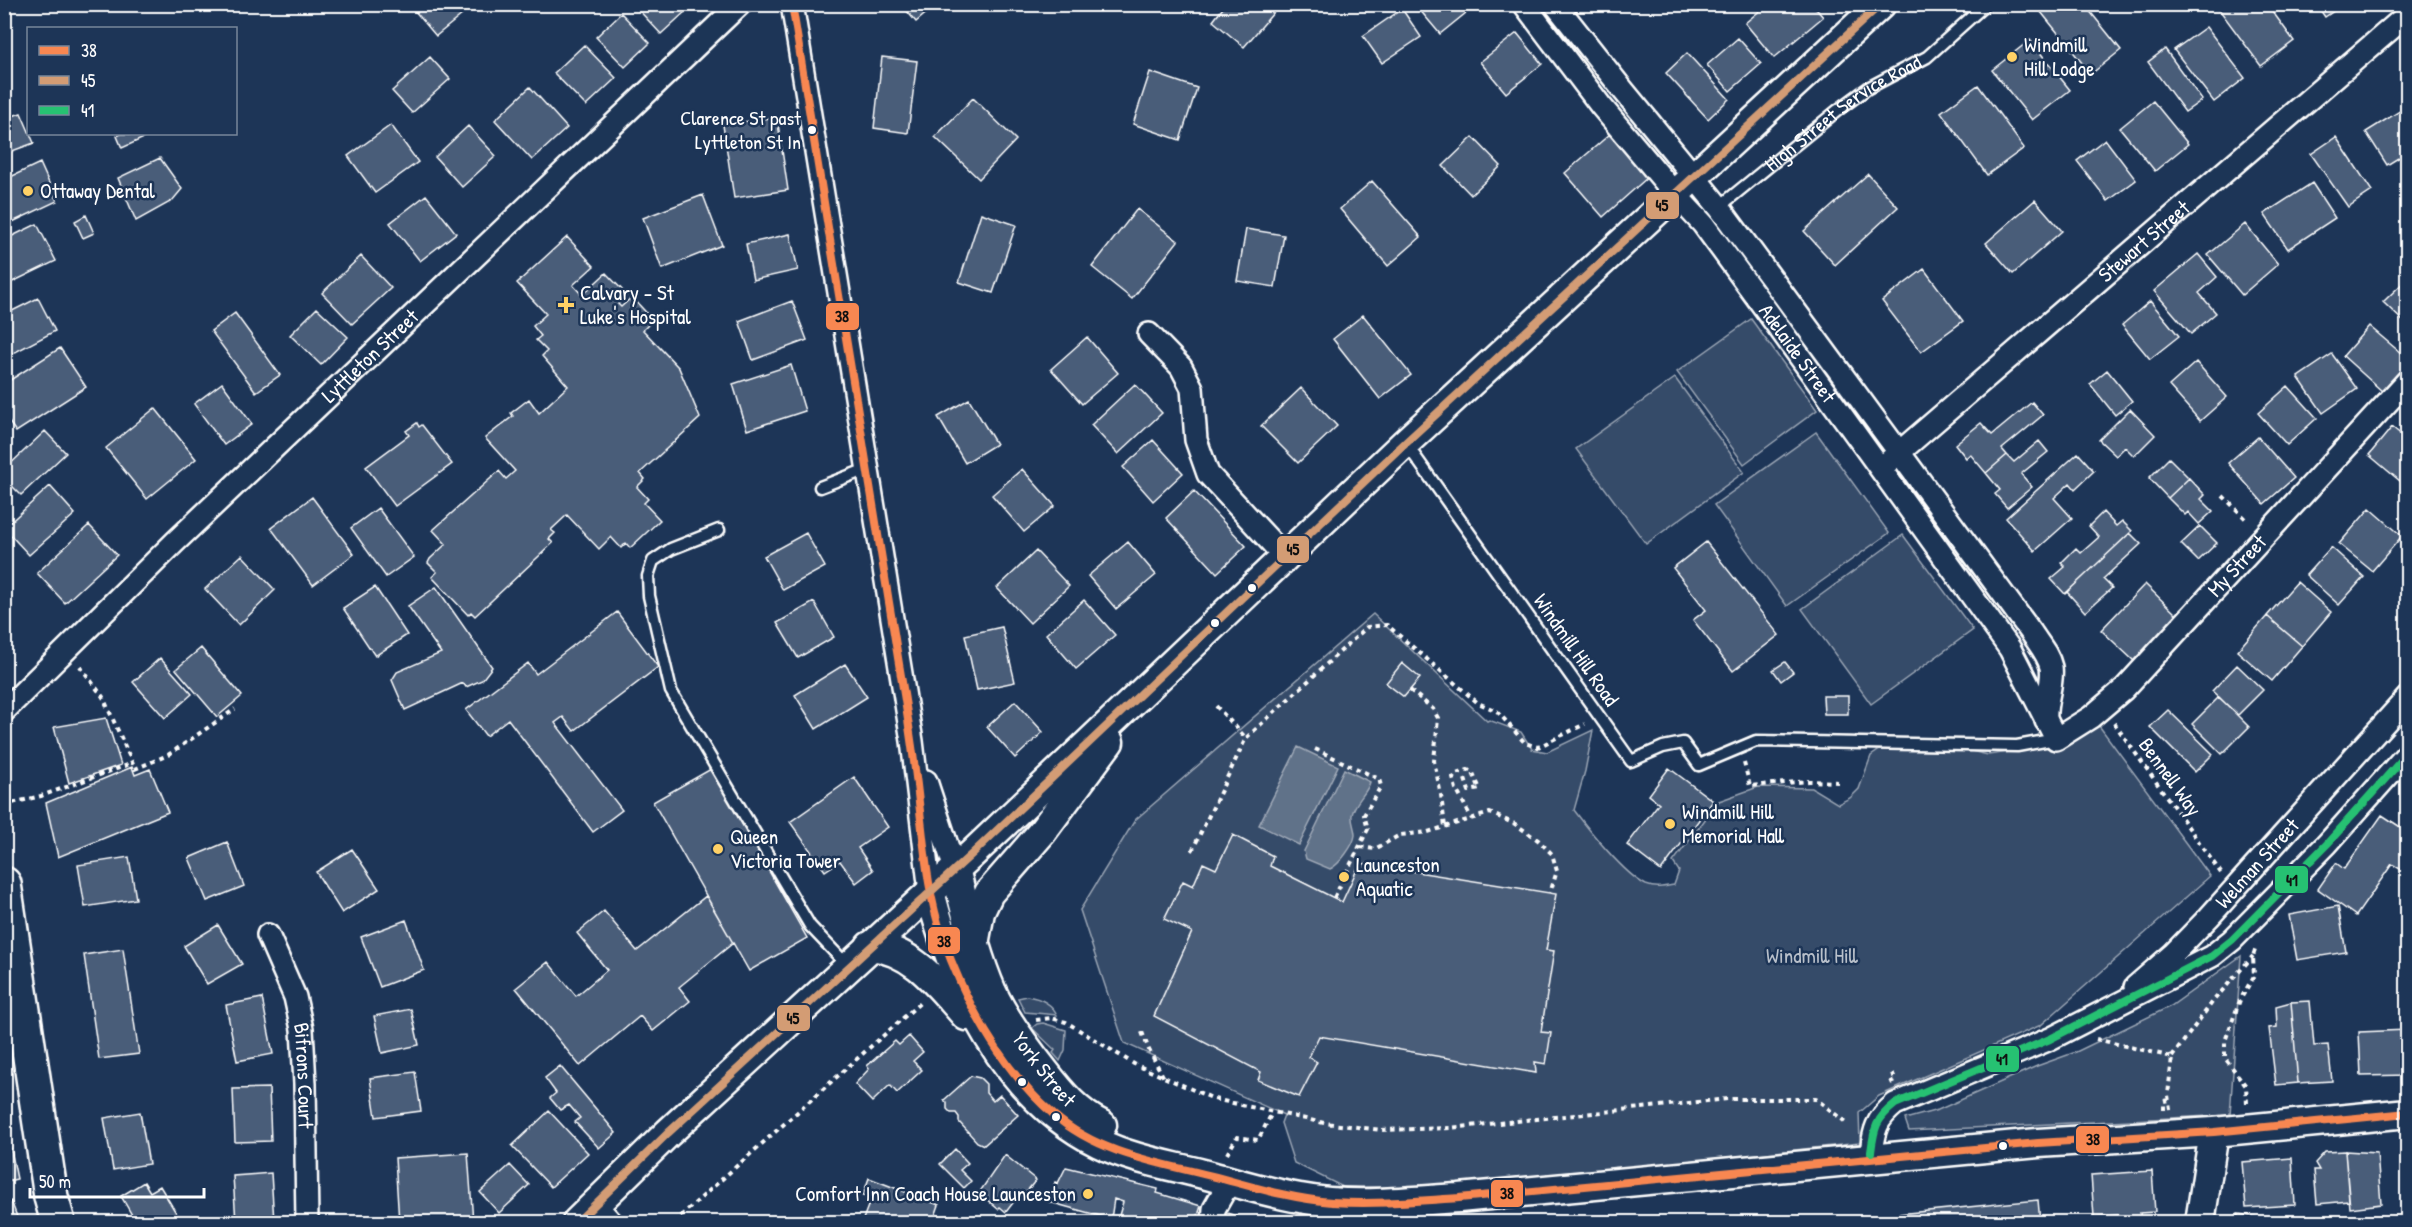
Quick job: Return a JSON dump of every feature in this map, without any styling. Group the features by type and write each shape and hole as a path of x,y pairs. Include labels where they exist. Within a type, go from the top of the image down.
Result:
{"highway":[{"path":"4,884 45,1155 58,1222"}],"street":[{"name":"Lyttleton Street","path":"4,711 175,542 740,4"},
{"path":"792,4 912,741 930,892"},
{"name":"Adelaide Street","path":"1524,4 1538,23 1623,90 1685,185 1703,224 2010,649 2051,730"},
{"path":"594,1216 668,1133 955,869 1405,443 1881,4"},
{"path":"1538,23 1557,6"},
{"name":"Adelaide Street","path":"1557,6 1601,106 1685,185 1719,207 2044,651 2051,668 2045,709 2051,730"},
{"name":"Stewart Street","path":"1881,468 2408,14"},
{"path":"1601,106 1623,90"},
{"name":"High Street Service Road","path":"1703,224 1719,207"},
{"path":"1769,314 1787,300"},
{"path":"1149,334 1181,367 1192,388 1196,440 1208,474 1284,556"},
{"name":"My Street","path":"2051,730 2103,708 2124,689 2408,380"},
{"path":"1948,562 1969,547"},
{"path":"1987,617 2008,602"},
{"path":"2010,649 2031,632"},
{"path":"975,945 980,912 989,893 1065,802 1145,691"},
{"name":"Welman Street","path":"2088,1020 2146,978 2202,925 2408,697"},
{"path":"912,741 955,869"},
{"name":"Welman Street","path":"1870,1158 1874,1128 1885,1112 1895,1104 2032,1047 2088,1020 2192,968 2232,940 2327,844 2408,753"},
{"name":"York Street","path":"955,869 975,945 993,994 1038,1064 1075,1107 1098,1123 1131,1139 1228,1169 1300,1198 1334,1202 1396,1202 2038,1143 2214,1132 2408,1113"},
{"name":"York Street","path":"930,892 941,933 960,984 1000,1053 1034,1095 1055,1116 1075,1131 1102,1145 1132,1155 1228,1169"},
{"name":"Bifrons Court","path":"268,935 295,997 302,1029 307,1222"},
{"path":"870,946 895,951 923,969 1000,1053"},
{"path":"2200,1222 2214,1132"},
{"path":"1213,1222 1214,1209 1228,1169"}],"lane":[{"name":"High Street Service Road","path":"1719,207 1868,88 1927,57 1986,4"},
{"name":"Windmill Hill Road","path":"1405,443 1631,761 1663,747 1683,743 1699,765 1756,741 2017,746 2051,730"},
{"path":"820,487 867,469"},
{"path":"719,530 671,549 653,561 648,576 649,596 671,691 810,926 848,966"}],"path":[{"path":"2223,496 2264,537"},
{"path":"1192,851 1246,738 1367,627 1387,625 1478,703 1497,711 1525,743 1538,747 1584,724 1597,714"},
{"path":"67,649 103,697 135,769 168,755 235,709"},
{"path":"1410,690 1433,709 1438,718 1434,761 1445,827"},
{"path":"1216,706 1246,738"},
{"name":"Bennell Way","path":"2103,708 2213,862"},
{"path":"1740,748 1750,786 1809,781 1839,782"},
{"path":"1315,749 1379,779 1381,786 1364,815 1368,829 1334,898"},
{"path":"4,806 41,796 133,763"},
{"path":"1465,779 1469,791 1480,789 1473,773 1468,770 1456,774 1453,778 1456,789 1472,819"},
{"path":"1360,848 1375,849 1400,835 1428,832 1490,813 1515,824 1538,840 1552,854 1557,871 1550,893"},
{"path":"2170,1109 2170,1100 2168,1100 2172,1057 2214,1000 2253,956 2259,939"},
{"path":"2244,1109 2247,1102 2246,1086 2225,1058 2225,1041 2240,1000 2254,976 2253,956"},
{"path":"674,1222 924,1000"},
{"path":"1041,1017 1066,1022 1134,1064 1214,1099 1324,1123 1381,1130 1450,1128 1727,1099 1816,1099 1848,1124"},
{"path":"2088,1020 2093,1038 2172,1057"},
{"path":"1142,1032 1164,1079"},
{"path":"1890,1077 1895,1074"},
{"path":"2163,1110 2164,1101 2168,1100"},
{"path":"1228,1169 1237,1137 1258,1140 1272,1113"}],"green space":[{"path":"1751,319 1817,410 1744,464 1677,372"},
{"path":"1675,378 1744,472 1646,544 1576,449"},
{"path":"1816,432 1889,533 1787,606 1714,505"},
{"path":"1903,535 1973,630 1871,704 1802,609"},
{"name":"Windmill Hill","path":"1373,614 1487,721 1521,732 1532,749 1547,752 1593,730 1574,810 1618,862 1646,885 1660,887 1674,885 1679,871 1673,862 1719,801 1758,787 1812,788 1838,804 1850,798 1859,789 1871,756 1884,747 1958,748 1988,755 2044,747 2097,723 2210,876 2041,1025 1879,1096 1859,1113 1860,1143 1483,1183 1419,1187 1343,1187 1294,1163 1281,1123 1284,1115 1124,1043 1080,910 1135,820"},
{"path":"2241,956 2230,1115 1909,1131 1905,1119 1938,1110 2037,1066 2076,1052 2171,1006"},
{"path":"1027,996 1045,1002 1057,1015 1025,1012 1018,998"},
{"path":"1043,1023 1066,1030 1065,1050 1060,1061 1053,1053 1055,1050 1032,1028"}],"shaded area":[{"path":"1298,747 1338,766 1299,845 1259,825"},
{"path":"1344,769 1370,782 1353,810 1355,835 1352,844 1342,859 1330,869 1306,859 1304,851"}],"building":[{"path":"409,4 463,4 468,10 436,36"},
{"path":"637,4 681,4 686,11 661,34 635,6"},
{"path":"901,4 937,4 916,22"},
{"path":"1226,4 1265,4 1274,12 1244,47 1213,21"},
{"path":"1425,4 1477,4 1440,34 1419,9"},
{"path":"1768,4 1812,4 1823,17 1774,58 1745,23"},
{"path":"2050,4 2084,4 2121,50 2091,74 2041,12"},
{"path":"2223,4 2267,4 2294,41 2261,66 2218,8"},
{"path":"2316,4 2344,4 2325,17"},
{"path":"1402,9 1421,37 1382,63 1363,36"},
{"path":"621,13 650,43 625,67 596,37"},
{"path":"2206,27 2245,78 2214,102 2174,50"},
{"path":"1517,33 1542,64 1506,93 1480,62"},
{"path":"1738,38 1761,64 1730,91 1707,65"},
{"path":"2030,40 2070,90 2032,120 1992,70"},
{"path":"584,45 616,78 586,106 554,73"},
{"path":"2165,49 2202,100 2185,112 2148,62"},
{"path":"1687,53 1729,99 1708,119 1666,73"},
{"path":"430,57 450,79 412,113 392,91"},
{"path":"882,57 917,61 908,133 874,128"},
{"path":"1150,72 1197,88 1180,140 1133,124"},
{"path":"1978,85 2024,148 1987,175 1941,112"},
{"path":"530,87 567,128 532,160 495,120"},
{"path":"973,98 1016,140 979,179 935,137"},
{"path":"2153,101 2188,144 2155,171 2120,128"},
{"path":"2403,109 2408,116 2408,152 2387,165 2366,132"},
{"path":"21,113 27,127 27,135 31,135 34,143 4,154 4,119"},
{"path":"777,117 788,190 734,198 723,125"},
{"path":"391,125 418,162 375,193 348,156"},
{"path":"468,126 496,156 462,187 435,157"},
{"path":"1610,134 1648,177 1603,217 1565,173"},
{"path":"142,135 144,138 122,148 117,136"},
{"path":"1473,137 1501,166 1471,195 1443,166"},
{"path":"2336,137 2372,191 2348,207 2311,154"},
{"path":"2105,139 2136,180 2108,201 2077,161"},
{"path":"160,158 182,189 172,201 136,221 118,178"},
{"name":"Ottaway Dental","path":"40,163 57,201 4,226 4,180"},
{"path":"1868,174 1898,207 1835,265 1804,231"},
{"path":"1372,181 1421,237 1388,266 1340,209"},
{"path":"2312,183 2335,218 2288,249 2264,214"},
{"path":"426,195 456,233 420,261 390,223"},
{"path":"703,195 722,245 662,269 643,218"},
{"path":"2035,200 2062,231 2013,274 1986,243"},
{"path":"1137,209 1178,241 1132,299 1092,267"},
{"path":"981,213 1016,225 993,293 959,282"},
{"path":"86,215 94,233 83,238 75,221"},
{"path":"37,224 56,261 4,286 4,240"},
{"path":"2245,224 2278,264 2242,295 2208,255"},
{"path":"1246,229 1284,235 1275,287 1237,281"},
{"path":"790,234 798,270 753,280 746,244"},
{"name":"Calvary - St Luke's Hospital","path":"567,237 594,266 573,285 582,295 606,273 627,295 618,304 621,307 632,297 653,320 643,330 679,368 700,418 640,473 645,479 637,487 648,499 644,503 660,520 630,548 626,543 621,548 611,537 599,549 567,515 551,530 555,533 549,539 553,543 475,616 471,612 468,615 432,577 437,572 428,563 446,544 433,530 499,471 506,479 515,471 485,438 513,416 511,413 529,399 539,413 568,386 542,356 547,351 536,340 541,336 533,326 546,314 517,283"},
{"path":"2198,254 2217,277 2199,293 2216,313 2191,334 2154,291"},
{"path":"361,256 391,288 352,324 322,293"},
{"path":"1924,269 1963,321 1921,352 1882,301"},
{"path":"2408,278 2408,326 2383,302"},
{"path":"38,298 55,331 4,358 4,315"},
{"path":"792,301 807,340 753,360 739,321"},
{"path":"2150,301 2179,336 2150,359 2122,325"},
{"path":"317,308 348,337 321,365 290,335"},
{"path":"235,313 280,375 256,392 211,331"},
{"path":"1363,315 1411,375 1380,399 1333,339"},
{"path":"2369,326 2408,359 2408,365 2383,392 2343,356"},
{"path":"1087,337 1118,373 1082,404 1051,369"},
{"path":"60,348 86,387 16,432 4,415 4,384"},
{"path":"2332,354 2357,389 2323,413 2298,377"},
{"path":"2196,362 2227,397 2200,421 2169,386"},
{"path":"791,365 805,411 747,430 733,384"},
{"path":"2107,370 2132,401 2115,415 2090,384"},
{"path":"222,383 252,424 224,445 194,404"},
{"path":"1135,384 1162,413 1118,454 1091,425"},
{"path":"2288,386 2317,418 2287,445 2258,413"},
{"path":"1301,388 1337,426 1298,463 1261,426"},
{"path":"969,399 996,444 965,463 938,417"},
{"path":"2032,402 2043,415 2002,449 2007,455 1986,473 1970,454 1966,458 1955,444 1981,423 1992,435"},
{"path":"155,408 196,459 147,499 106,448"},
{"path":"2130,409 2155,435 2134,456 2125,447 2116,456 2099,440"},
{"path":"417,423 419,427 422,425 452,464 395,506 366,467 409,435 406,431"},
{"path":"2392,427 2408,440 2408,473 2400,481 2369,455"},
{"path":"45,431 66,453 21,495 4,478 4,470"},
{"path":"2258,437 2294,478 2264,504 2228,463"},
{"path":"1153,440 1183,473 1153,501 1123,467"},
{"path":"2039,441 2048,452 2021,474 2032,487 2007,508 1995,494 2000,490 1986,473 2007,455 2014,462"},
{"path":"2078,453 2094,471 2075,489 2070,483 2054,498 2072,518 2035,551 2006,518"},
{"path":"2169,458 2189,478 2168,498 2149,478"},
{"path":"1022,469 1055,506 1024,532 992,495"},
{"path":"2189,478 2205,495 2201,499 2213,511 2199,524 2188,512 2185,515 2168,498"},
{"path":"50,486 75,514 29,555 4,528"},
{"path":"1194,491 1246,546 1217,573 1166,518"},
{"path":"312,497 354,554 313,585 271,528"},
{"path":"378,508 414,557 386,577 351,528"},
{"path":"2370,508 2402,536 2372,571 2339,544"},
{"path":"2103,512 2116,526 2122,521 2132,531 2065,594 2051,579 2065,567 2061,563 2076,548 2081,553 2099,537 2089,526"},
{"path":"89,525 117,555 65,603 37,573"},
{"path":"2200,526 2217,543 2198,561 2181,544"},
{"path":"806,533 825,567 783,590 764,556"},
{"path":"2130,533 2141,544 2103,579 2112,588 2085,612 2067,592"},
{"path":"1128,542 1156,575 1116,609 1088,576"},
{"path":"1706,542 1779,635 1733,671 1693,620 1706,610 1673,568"},
{"path":"2331,547 2364,577 2339,605 2306,575"},
{"path":"1036,551 1069,586 1030,623 997,588"},
{"path":"242,555 275,590 239,625 205,589"},
{"path":"2297,582 2331,612 2302,646 2267,616"},
{"path":"2145,584 2177,615 2134,661 2101,630"},
{"path":"375,587 407,635 375,656 343,608"},
{"path":"436,587 492,667 482,680 466,687 463,683 405,710 392,680 397,672 441,653 408,606"},
{"path":"1084,600 1115,635 1076,669 1046,634"},
{"path":"814,602 834,637 798,658 777,623"},
{"path":"617,612 658,667 574,731 563,717 555,723 622,810 593,832 508,719 486,736 466,710 528,663 536,674"},
{"path":"2267,616 2302,646 2272,681 2237,651"},
{"path":"1002,627 1015,682 977,690 965,635"},
{"path":"201,648 242,696 217,717 176,669"},
{"path":"160,658 192,694 165,718 133,682"},
{"path":"1785,662 1793,672 1781,681 1773,670"},
{"path":"1402,663 1420,678 1404,697 1386,683"},
{"path":"845,664 867,697 816,729 795,695"},
{"path":"2237,665 2263,690 2238,715 2212,691"},
{"path":"1823,696 1848,696 1848,714 1824,714"},
{"path":"2219,697 2249,727 2222,754 2192,724"},
{"path":"1015,701 1043,732 1015,758 987,727"},
{"path":"2168,710 2213,754 2195,772 2150,727"},
{"path":"106,718 121,765 69,783 54,727"},
{"path":"132,767 135,775 150,769 168,812 58,857 46,803"},
{"name":"Windmill Hill Memorial Hall","path":"1669,768 1713,801 1661,871 1627,845 1659,803 1649,795"},
{"name":"Queen Victoria Tower","path":"711,769 807,938 749,971 653,802"},
{"path":"854,777 888,827 858,848 873,870 856,883 840,861 825,871 790,822"},
{"path":"2382,815 2408,832 2408,874 2392,864 2356,916 2318,889 2336,863 2344,869"},
{"path":"1233,835 1273,856 1270,866 1342,902 1360,863 1556,894 1546,950 1554,951 1541,1032 1551,1033 1546,1064 1535,1062 1536,1073 1319,1036 1309,1057 1317,1062 1299,1097 1258,1080 1261,1072 1154,1016 1192,932 1164,919 1183,881 1193,886 1203,863 1216,869"},
{"path":"227,842 244,886 207,901 189,858"},
{"path":"352,849 379,889 342,913 316,872"},
{"path":"129,857 136,899 85,907 78,865"},
{"path":"706,896 733,943 679,987 690,1001 653,1031 640,1016 580,1066 516,988 548,962 576,996 607,970 577,933 604,911 637,951"},
{"path":"2338,906 2346,952 2297,960 2289,915"},
{"path":"406,920 424,970 380,987 361,937"},
{"path":"218,925 242,964 207,984 184,946"},
{"path":"123,949 139,1054 99,1059 84,955"},
{"path":"262,998 273,1054 237,1061 226,1005"},
{"path":"2310,1001 2314,1046 2328,1045 2332,1081 2298,1083 2291,1002"},
{"path":"2291,1002 2298,1083 2276,1085 2269,1028 2277,1027 2276,1006"},
{"path":"411,1009 419,1045 382,1053 374,1016"},
{"path":"2408,1030 2408,1075 2361,1076 2359,1032"},
{"path":"909,1036 923,1052 913,1061 922,1070 897,1093 890,1085 872,1102 855,1084 869,1069 867,1066 895,1041 899,1045"},
{"path":"560,1066 616,1133 599,1148 575,1122 580,1118 569,1105 560,1110 550,1098 556,1093 545,1078"},
{"path":"415,1072 421,1111 376,1117 370,1078"},
{"path":"971,1076 980,1078 986,1084 986,1093 993,1101 1000,1095 1018,1115 984,1145 977,1142 959,1122 956,1113 951,1113 947,1109 947,1103 944,1100"},
{"path":"269,1088 271,1141 235,1142 233,1089"},
{"path":"549,1111 588,1153 551,1187 512,1146"},
{"path":"140,1112 149,1164 113,1170 104,1118"},
{"path":"4,1125 6,1125 17,1179 4,1182"},
{"path":"955,1149 968,1163 960,1170 971,1181 964,1188 940,1164"},
{"path":"2345,1151 2377,1153 2381,1204 2350,1208"},
{"path":"2345,1151 2349,1201 2317,1204 2314,1170 2319,1170 2315,1163 2325,1152"},
{"path":"468,1153 473,1222 399,1222 395,1158"},
{"path":"1005,1155 1036,1180 1022,1197 1019,1195 1006,1212 1000,1207 998,1209 985,1198 987,1195 981,1190"},
{"path":"2292,1158 2295,1205 2246,1208 2242,1162"},
{"path":"510,1165 529,1185 499,1213 480,1192"},
{"path":"1066,1167 1158,1189 1157,1193 1201,1206 1196,1222 1117,1222 1123,1202 1114,1199 1111,1219 1049,1202 1055,1182 1058,1183"},
{"path":"2152,1171 2155,1212 2140,1213 2141,1222 2119,1222 2118,1215 2094,1217 2091,1175"},
{"path":"271,1173 274,1222 236,1222 233,1176"},
{"path":"869,1178 939,1205 933,1222 862,1222 871,1198 863,1195"},
{"path":"144,1182 150,1192 160,1186 178,1216 167,1222 136,1222 121,1196"},
{"path":"2038,1200 2040,1222 1889,1222 1888,1215"},
{"path":"11,1201 19,1222 4,1222 4,1204"},
{"path":"1220,1211 1237,1216 1236,1222 1218,1222"},
{"path":"2238,1214 2293,1222 2237,1222"}],"transit line":[{"name":"38","path":"792,4 906,705 933,905 951,961 974,1010 1001,1056 1035,1097 1071,1128 1110,1148 1152,1162 1288,1195 1332,1202 1364,1203 1459,1198 2038,1143 2214,1132 2408,1113"},
{"name":"45","path":"577,1222 668,1133 973,853 1405,443 1881,4"},
{"name":"41","path":"1871,1152 1877,1125 1884,1114 1895,1104 2050,1039 2212,956 2232,940 2327,844 2408,753"}],"place":[{"name":"Windmill Hill Lodge","path":"2012,57"},
{"name":"Clarence St past Lyttleton St In","path":"812,130"},
{"name":"Ottaway Dental","path":"28,191"},
{"name":"Calvary - St Luke's Hospital","path":"566,305"},
{"name":"Windmill Hill Memorial Hall","path":"1670,824"},
{"name":"Queen Victoria Tower","path":"718,849"},
{"name":"Launceston Aquatic","path":"1344,877"},
{"name":"Comfort Inn Coach House Launceston","path":"1088,1194"}]}
